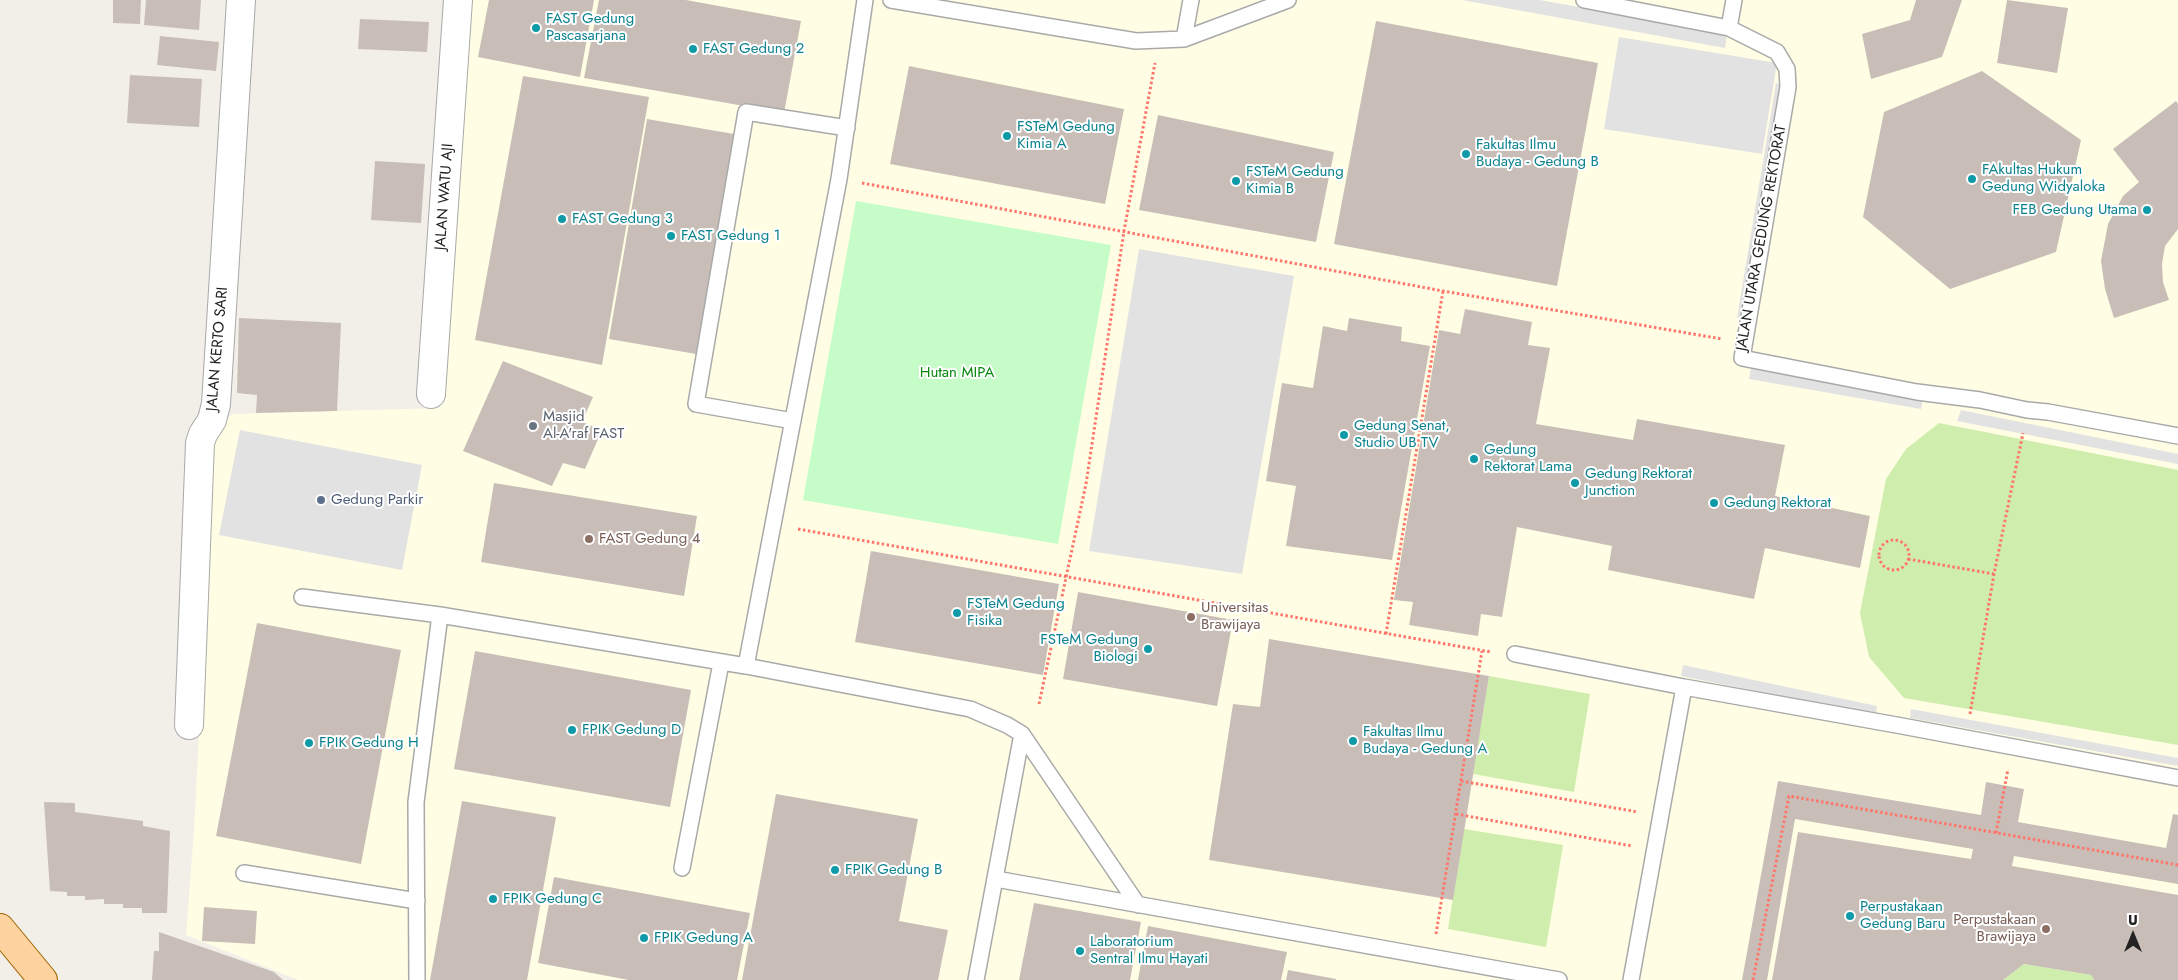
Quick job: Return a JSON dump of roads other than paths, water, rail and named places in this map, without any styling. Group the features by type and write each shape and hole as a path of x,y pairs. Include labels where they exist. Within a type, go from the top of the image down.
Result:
{"main road":[{"path":"0,928 43,980"}],"street":[{"name":"JALAN KERTO SARI","path":"189,725 200,443 203,434 212,420 216,404 241,0"},
{"name":"JALAN WATU AJI","path":"431,394 458,0"}],"lane":[{"path":"746,666 839,179 865,0"},
{"path":"891,0 1116,38 1159,41 1184,39 1288,0"},
{"path":"1184,39 1191,0"},
{"name":"JALAN UTARA GEDUNG REKTORAT","path":"1584,0 1729,28 1777,52 1786,69 1788,88 1742,358 1917,392 1950,395 2178,436"},
{"path":"1729,28 1734,0"},
{"path":"793,421 696,404 746,112 847,128"},
{"path":"302,598 440,615 746,666 970,709 1007,725 1022,734 1138,905"},
{"path":"417,980 416,802 440,615"},
{"path":"1515,654 1684,688 2178,778"},
{"path":"682,868 721,663"},
{"path":"1631,980 1684,688"},
{"path":"976,980 1022,734"},
{"path":"244,874 417,902"},
{"path":"996,879 1559,980"}],"place":[{"name":"FAST Gedung Pascasarjana","path":"536,28"},
{"name":"FAST Gedung 2","path":"693,49"},
{"name":"FSTeM Gedung Kimia A","path":"1007,136"},
{"name":"Fakultas Ilmu Budaya - Gedung B","path":"1466,154"},
{"name":"FAkultas Hukum Gedung Widyaloka","path":"1972,179"},
{"name":"FSTeM Gedung Kimia B","path":"1236,181"},
{"name":"FEB Gedung Utama","path":"2147,210"},
{"name":"FAST Gedung 3","path":"562,219"},
{"name":"FAST Gedung 1","path":"671,236"},
{"name":"Masjid Al-A'raf FAST","path":"533,426"},
{"name":"Gedung Senat, Studio UB TV","path":"1344,435"},
{"name":"Gedung Rektorat Lama","path":"1474,459"},
{"name":"Gedung Rektorat Junction","path":"1575,483"},
{"name":"Gedung Parkir","path":"321,500"},
{"name":"Gedung Rektorat","path":"1714,503"},
{"name":"FAST Gedung 4","path":"589,539"},
{"name":"FSTeM Gedung Fisika","path":"957,613"},
{"name":"Universitas Brawijaya","path":"1191,617"},
{"name":"FSTeM Gedung Biologi","path":"1148,649"},
{"name":"FPIK Gedung D","path":"572,730"},
{"name":"Fakultas Ilmu Budaya - Gedung A","path":"1353,741"},
{"name":"FPIK Gedung H","path":"309,743"},
{"name":"FPIK Gedung B","path":"835,870"},
{"name":"FPIK Gedung C","path":"493,899"},
{"name":"Perpustakaan Gedung Baru","path":"1850,916"},
{"name":"Perpustakaan Brawijaya","path":"2046,929"},
{"name":"FPIK Gedung A","path":"644,938"},
{"name":"Laboratorium Sentral Ilmu Hayati","path":"1080,951"}],"park label":[{"name":"Hutan MIPA","path":"957,373"}]}
